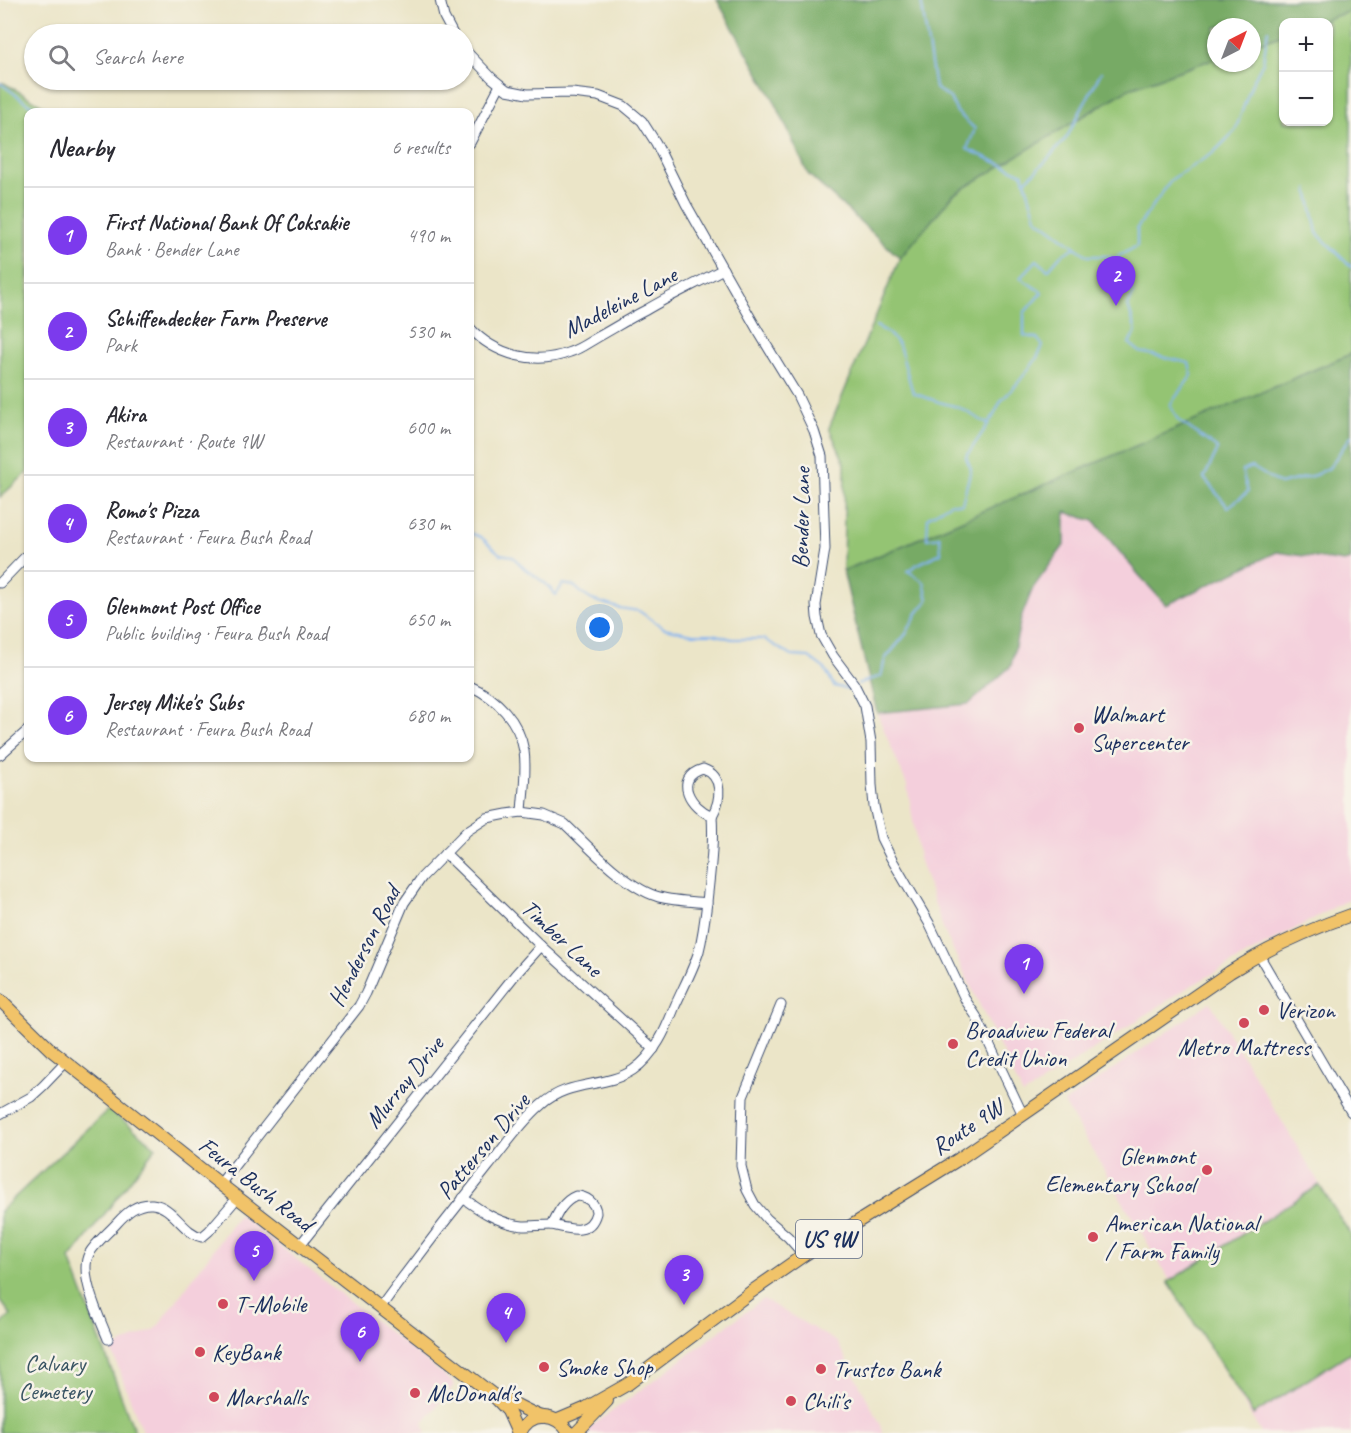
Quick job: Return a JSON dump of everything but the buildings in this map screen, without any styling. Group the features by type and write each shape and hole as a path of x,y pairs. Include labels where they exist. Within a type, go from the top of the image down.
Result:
{"main road":[{"name":"Route 9W","path":"558,1420 572,1415 628,1384 804,1255 959,1159 1210,985 1258,955 1304,933 1351,915"},
{"name":"Feura Bush Road","path":"0,1000 51,1050 492,1394 508,1411 519,1433"},
{"name":"Route 9W","path":"576,1433 616,1391"},
{"name":"Feura Bush Road","path":"492,1394 529,1412 558,1420"},
{"path":"519,1433 528,1423 542,1417"},
{"path":"558,1420 569,1433"}],"street":[{"path":"440,0 448,24"},
{"name":"Bender Lane","path":"474,61 507,90 522,93 590,95 613,101 633,112 642,121 656,143 681,195 797,395 818,439 822,456 825,540 816,605 819,624 824,642 854,684 865,706 871,742 874,806 881,838 941,947 1023,1115"},
{"path":"474,135 500,85"},
{"name":"Madeleine Lane","path":"474,333 494,347 513,355 532,359 569,353 723,269"},
{"path":"0,583 24,558"},
{"path":"474,688 484,692 501,706 516,728 524,752 522,812"},
{"path":"0,754 24,733"},
{"name":"Patterson Drive","path":"380,1308 528,1117 543,1103 569,1088 616,1078 632,1071 654,1049 668,1024 698,953 706,921 713,840 712,816 717,804 719,788 714,776 703,769 691,775 686,788 694,804 712,816"},
{"name":"Henderson Road","path":"220,1184 359,1006 405,903 422,877 467,831 487,818 522,812 544,815 565,824 630,882 644,891 656,897 707,903"},
{"name":"Timber Lane","path":"444,853 541,946 654,1049"},
{"name":"Murray Drive","path":"300,1245 515,975 541,946"},
{"path":"1258,955 1351,1112"},
{"path":"781,1005 743,1097 741,1166 747,1190 755,1205 804,1255"},
{"path":"0,1114 31,1096 66,1062"},
{"path":"463,1198 483,1212 509,1224 522,1226 552,1225 583,1229 595,1218 596,1209 590,1200 576,1196 558,1212 552,1225"},
{"path":"108,1339 87,1279 87,1258 93,1248 129,1211 143,1204 153,1204 170,1211 193,1233 202,1237 238,1197"}],"shaded area":[{"path":"1065,512 1094,521 1166,605 1277,552 1344,562 1351,560 1351,898 1187,988 1023,1095 944,931 919,858 907,785 877,713 969,704 1011,666 1021,618 1033,588 1065,544"},
{"name":"Glenmont Elementary School","path":"1210,1002 1351,1236 1351,1433 1261,1433 1064,1103"},
{"path":"239,1214 455,1384 423,1423 427,1433 143,1433 111,1349 156,1329"},
{"path":"763,1299 837,1342 881,1425 883,1433 586,1433 587,1430"}],"green space":[{"path":"717,0 1351,0 1351,11 1329,18 1279,18 1279,35 1261,42 1261,18 1207,18 1207,61 1130,88 954,194 900,258 808,174 774,100"},
{"path":"1351,11 1351,354 843,571 845,464 829,428 900,258 954,194 1130,88 1207,61 1207,72 1261,72 1261,42 1279,35 1279,126 1333,126 1333,18 1329,18"},
{"path":"0,83 4,83 47,108 24,108 24,476 0,497"},
{"path":"1351,354 1351,560 1344,562 1277,552 1166,605 1094,521 1065,512 1065,544 1033,588 1021,618 1011,666 969,704 877,713 843,571"},
{"name":"Calvary Cemetery","path":"109,1109 156,1147 70,1259 135,1433 0,1433 0,1326 11,1315 0,1300 0,1211"},
{"path":"1319,1185 1351,1235 1351,1352 1253,1415 1168,1282"}],"waterway":[{"path":"921,0 935,88 950,98 957,112 975,129 967,149 1023,174 1036,218 1074,246"},
{"path":"1115,258 1137,246 1137,228 1172,179 1213,153 1235,131 1252,83 1263,62 1268,30"},
{"path":"1025,181 1067,137 1101,72"},
{"path":"0,83 37,108"},
{"path":"1308,189 1317,233 1351,267"},
{"path":"858,684 881,676 885,659 906,634 917,613 928,600 924,582 908,571 941,553 940,537 927,539 928,517 951,503 962,504 971,469 966,457 1001,401 1035,361 1043,346 1037,338 1024,336 1024,313 1042,292 1020,278 1037,260 1048,270 1060,256 1075,247 1088,256 1115,258 1126,267 1133,294 1128,306 1136,331 1129,343 1140,352 1189,363 1192,375 1170,405 1178,420 1218,449 1204,478 1228,507 1248,492 1242,471 1252,467 1280,484 1315,475 1329,468 1351,436"},
{"path":"876,326 887,332 899,345 913,393 958,407 988,424"},
{"path":"474,534 481,537 500,554 512,556 556,595 563,584 574,586 592,600 639,611 664,628 693,634 713,634 732,639 764,639 792,656 809,657 825,669 834,686 847,689 851,687"}],"place":[{"name":"Schiffendecker Farm Preserve","path":"1116,306"},
{"name":"Walmart Supercenter","path":"1079,728"},
{"name":"First National Bank Of Coksakie","path":"1024,994"},
{"name":"Verizon","path":"1264,1010"},
{"name":"Metro Mattress","path":"1244,1023"},
{"name":"Broadview Federal Credit Union","path":"953,1044"},
{"name":"Glenmont Elementary School","path":"1207,1170"},
{"name":"American National / Farm Family","path":"1093,1237"},
{"name":"Glenmont Post Office","path":"254,1281"},
{"name":"T-Mobile","path":"223,1304"},
{"name":"Akira","path":"684,1305"},
{"name":"Romo's Pizza","path":"506,1343"},
{"name":"KeyBank","path":"200,1352"},
{"name":"Jersey Mike's Subs","path":"360,1362"},
{"name":"Smoke Shop","path":"544,1367"},
{"name":"Trustco Bank","path":"821,1369"},
{"name":"McDonald's","path":"415,1393"},
{"name":"Marshalls","path":"214,1397"},
{"name":"Chili's","path":"791,1401"}]}
